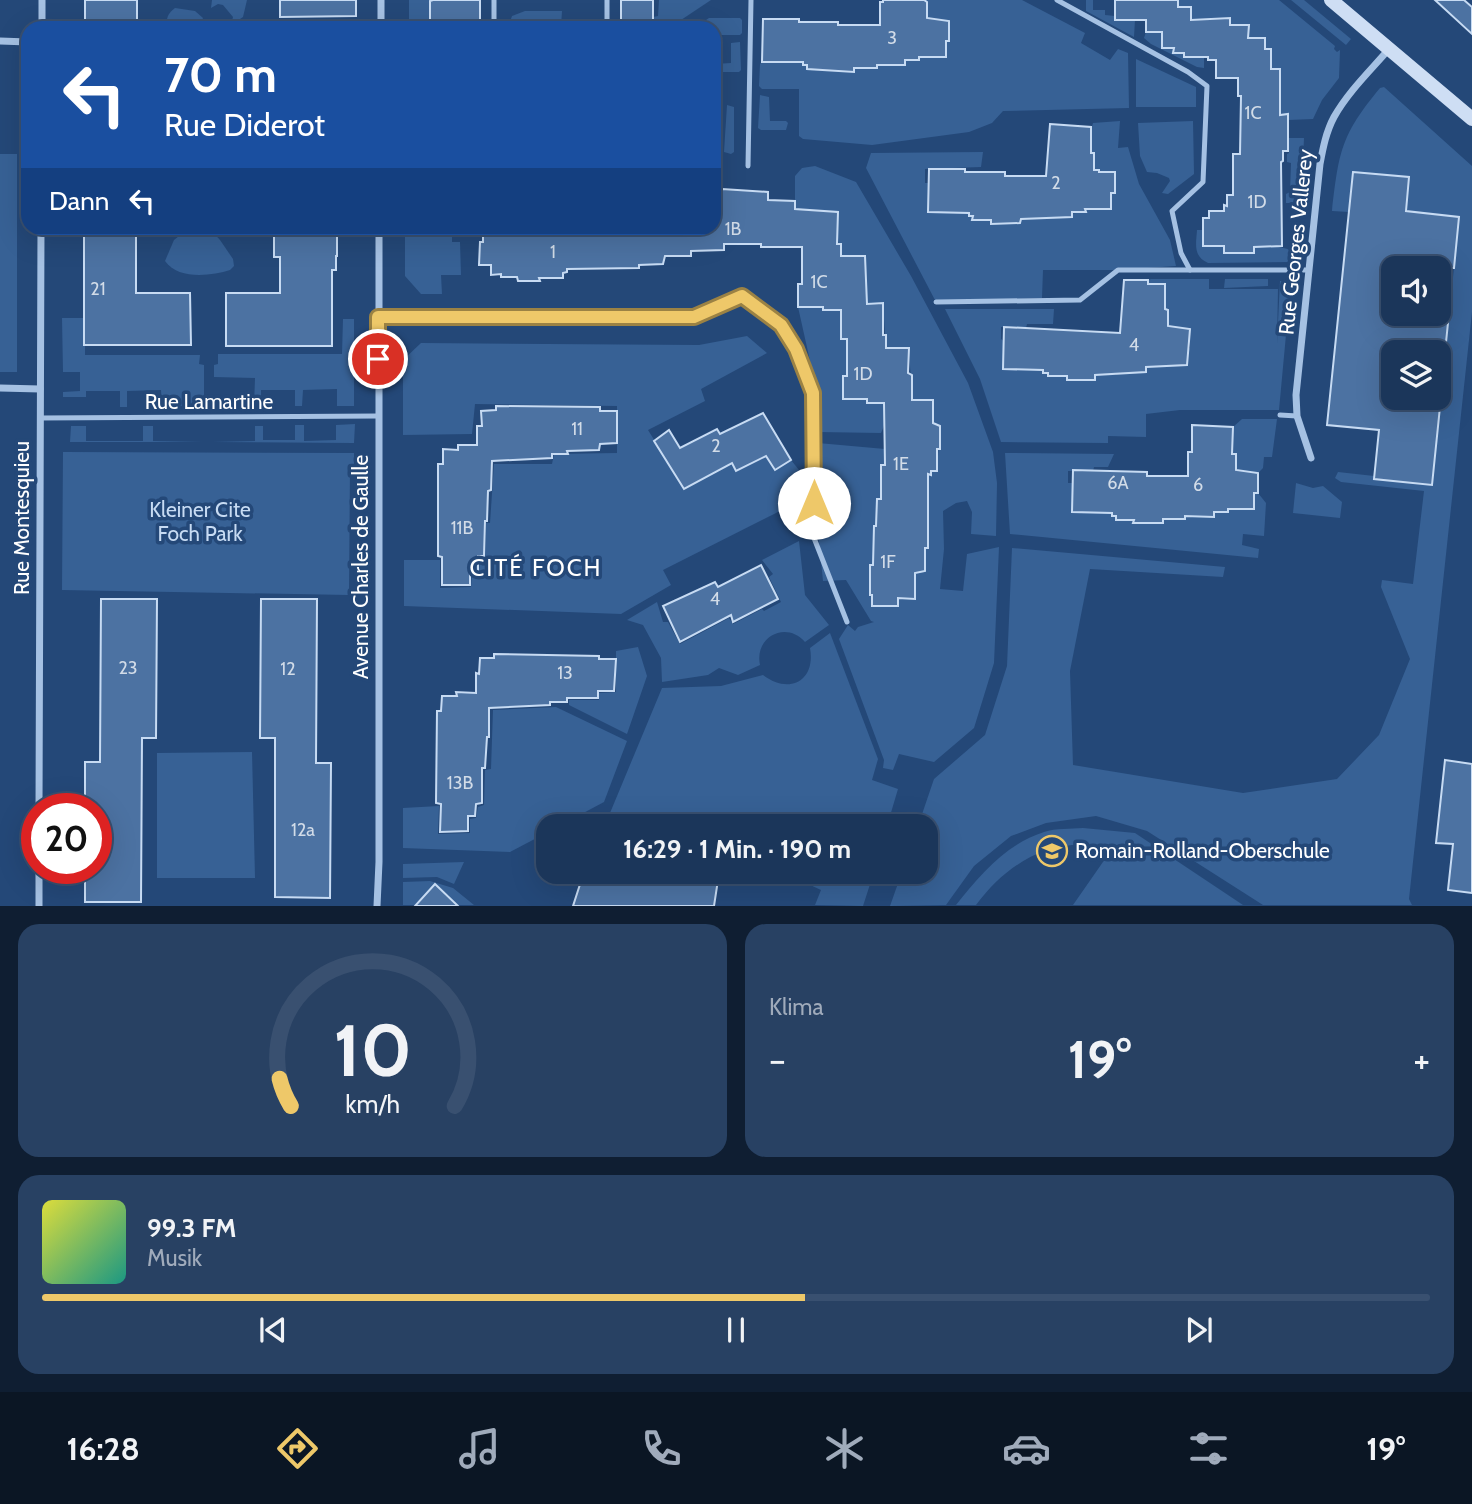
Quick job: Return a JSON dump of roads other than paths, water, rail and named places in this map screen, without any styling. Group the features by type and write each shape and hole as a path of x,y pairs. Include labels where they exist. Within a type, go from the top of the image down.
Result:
{"main road":[{"path":"1331,0 1472,120"}],"street":[{"path":"42,0 42,21"},
{"path":"381,21 382,0"},
{"path":"0,41 21,41"},
{"name":"Rue Georges Vallerey","path":"1311,458 1297,416 1296,395 1320,164 1326,135 1334,117 1390,48"},
{"name":"Rue Montesquieu","path":"39,793 41,235"},
{"name":"Avenue Charles de Gaulle","path":"377,905 379,235"},
{"path":"378,317 694,317 742,296"},
{"path":"0,388 40,390"},
{"path":"39,884 39,905"}],"lane":[{"path":"494,0 494,21"},
{"path":"607,0 607,21"},
{"path":"748,166 751,0"},
{"path":"1057,0 1188,72 1207,86 1203,182 1172,211 1181,253 1190,270"},
{"path":"936,302 1080,300 1118,270 1309,270"},
{"path":"742,296 781,325 796,349 813,393 814,538 847,622"},
{"path":"1280,415 1297,416"},
{"name":"Rue Lamartine","path":"40,418 378,416"}],"place":[{"name":"Romain-Rolland-Oberschule","path":"1052,851"}],"district":[{"name":"CITÉ FOCH","path":"536,568"}],"park label":[{"name":"Kleiner Cite Foch Park","path":"200,522"}]}
